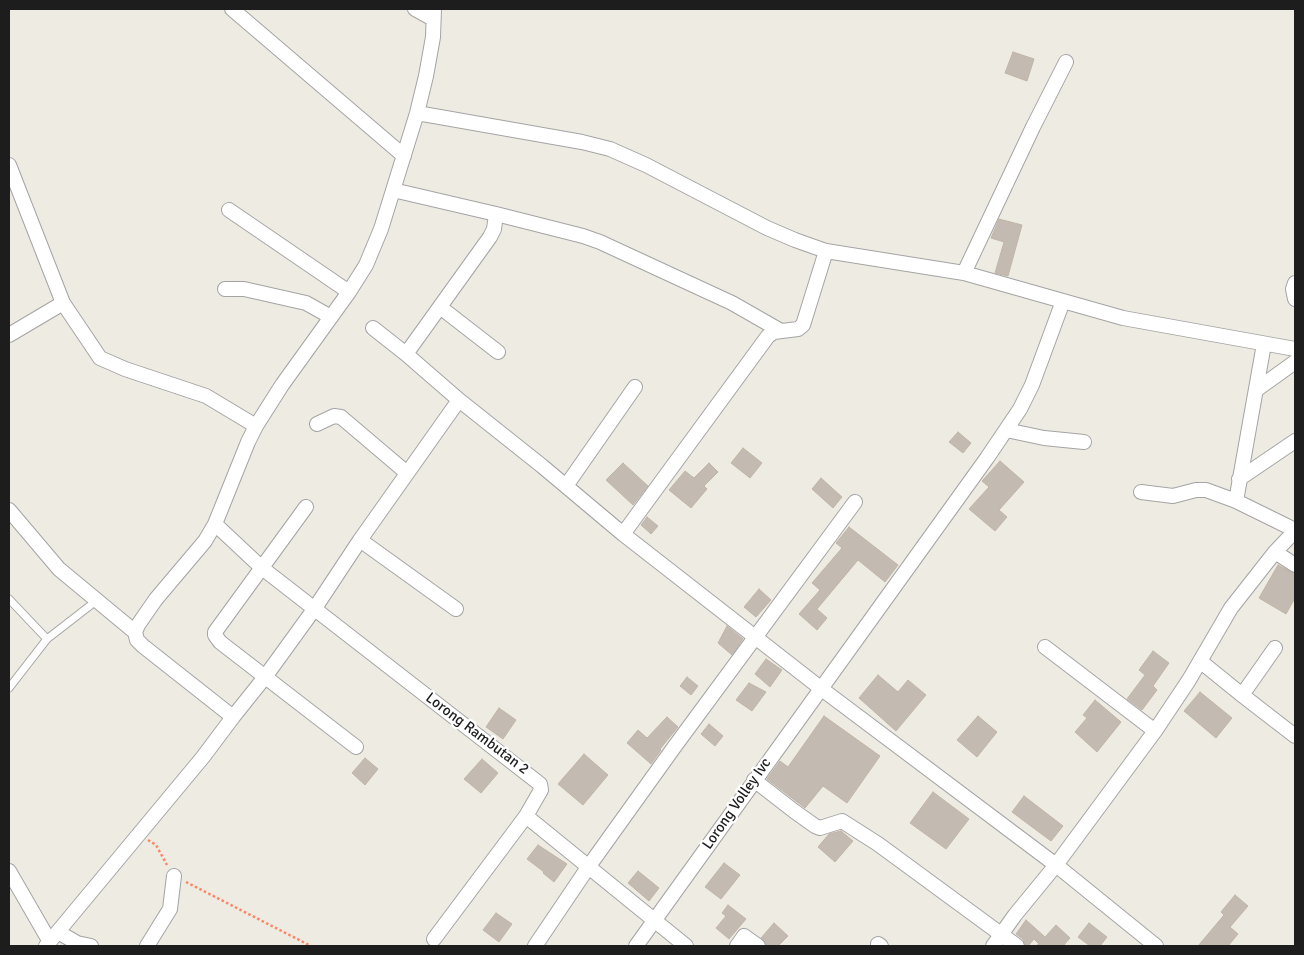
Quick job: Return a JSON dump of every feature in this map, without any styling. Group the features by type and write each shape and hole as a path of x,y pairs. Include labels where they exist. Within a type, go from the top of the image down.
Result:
{"street":[{"path":"232,9 404,156"},
{"path":"233,717 143,646 137,640 136,632 138,625 156,599 201,547 215,524 256,426 282,385 349,292 366,265 394,190 426,76 433,37 434,14 415,9"},
{"path":"964,273 1066,62"},
{"path":"417,113 582,142 610,150 646,165 767,228 826,251 964,273 1123,318 1295,349"},
{"path":"9,165 63,303 97,354 104,361 206,396 256,426"},
{"path":"394,190 496,214 600,242 732,303 782,331"},
{"path":"229,210 349,292"},
{"path":"406,354 490,237 494,229 496,214"},
{"path":"624,534 768,336 774,332 798,329 805,322 826,251"},
{"path":"1295,283 1293,289 1295,299"},
{"path":"225,289 244,289 306,302 331,317"},
{"name":"Lorong Volley Ivc","path":"636,946 1020,409 1032,386 1063,302"},
{"path":"9,335 63,303"},
{"path":"440,307 498,352"},
{"path":"373,328 624,534 821,687 1056,865 1156,946"},
{"path":"1236,501 1264,344"},
{"path":"1256,390 1295,362"},
{"path":"566,486 635,387"},
{"path":"51,940 203,757 265,677 459,400"},
{"path":"317,424 334,416 341,417 407,473"},
{"path":"1006,430 1044,438 1084,442"},
{"path":"1239,479 1295,442"},
{"path":"993,946 1015,915 1056,865 1155,731 1184,689 1231,608 1274,552 1295,530 1236,501 1206,490 1196,490 1173,496 1141,492"},
{"path":"535,946 589,866 855,502"},
{"path":"306,507 215,632 215,636 220,642 356,747"},
{"path":"9,510 59,569 136,632"},
{"name":"Lorong Rambutan 2","path":"215,524 262,568 539,782 540,790 526,816 434,939"},
{"path":"360,540 456,609"},
{"path":"1274,552 1295,564"},
{"path":"1045,648 1155,731"},
{"path":"1242,696 1275,648"},
{"path":"1200,661 1295,736"},
{"path":"754,780 815,826 820,828 842,821 878,844 1017,946"},
{"path":"526,816 589,866 654,922 686,946"},
{"path":"9,871 51,940"},
{"path":"147,946 170,909 174,876"},
{"path":"737,946 744,936 758,946"},
{"path":"51,940 77,942 91,946"}],"lane":[{"path":"9,599 47,639"},
{"path":"9,688 47,639 96,601"}],"path":[{"path":"139,834 156,845 174,876 311,946"}],"building":[{"path":"1013,52 1034,59 1027,81 1005,73"},
{"path":"999,219 1022,225 1008,276 995,273 1004,242 991,238"},
{"path":"958,432 971,443 963,453 949,442"},
{"path":"743,448 762,463 750,478 731,463"},
{"path":"1000,461 1024,482 999,510 1007,517 995,531 969,509 989,487 982,481"},
{"path":"623,463 648,486 633,505 606,480"},
{"path":"709,463 718,472 704,486 707,489 691,508 669,490 685,471 694,478"},
{"path":"821,478 842,497 833,508 812,489"},
{"path":"647,517 658,526 651,534 641,525"},
{"path":"849,527 898,565 885,582 858,560 817,609 827,618 817,630 799,614 820,590 812,583 842,548 836,543"},
{"path":"1278,565 1295,574 1295,598 1286,614 1259,598"},
{"path":"759,589 771,600 756,617 744,607"},
{"path":"727,626 743,639 732,655 718,643"},
{"path":"1153,651 1169,663 1153,686 1157,690 1142,710 1127,699 1145,675 1139,670"},
{"path":"766,659 782,670 770,687 755,674"},
{"path":"878,675 898,692 908,680 926,695 896,731 859,698"},
{"path":"687,677 698,686 691,695 680,686"},
{"path":"749,683 766,692 752,711 736,700"},
{"path":"1200,692 1232,718 1216,738 1184,711"},
{"path":"1095,700 1121,722 1097,752 1075,732 1087,718 1083,715"},
{"path":"499,708 516,720 503,739 486,727"},
{"path":"824,716 880,756 847,803 823,786 805,808 767,779 780,761 788,767"},
{"path":"978,716 997,732 977,757 957,740"},
{"path":"667,717 678,727 660,749 651,764 627,743 638,730 647,738"},
{"path":"709,724 723,736 715,746 701,734"},
{"path":"584,754 608,775 583,805 558,784"},
{"path":"365,758 378,769 365,785 352,773"},
{"path":"482,759 498,773 481,793 464,779"},
{"path":"933,792 969,819 946,849 910,823"},
{"path":"1024,796 1063,826 1051,841 1012,812"},
{"path":"841,831 853,841 835,862 818,847 829,834"},
{"path":"538,845 567,864 554,882 527,859"},
{"path":"724,863 740,875 721,899 705,887"},
{"path":"638,871 659,888 649,901 628,883"},
{"path":"1235,895 1248,906 1230,927 1238,934 1228,946 1198,946 1224,915 1221,912"},
{"path":"728,905 746,919 729,939 716,928 726,916 722,913"},
{"path":"496,913 512,924 499,942 483,930"},
{"path":"1026,920 1045,937 1056,925 1070,938 1063,946 1036,946 1039,944 1034,939 1026,946 1023,939 1016,934"},
{"path":"774,923 788,936 778,946 767,946 761,938"},
{"path":"1089,923 1107,937 1100,946 1090,946 1078,937"}]}
